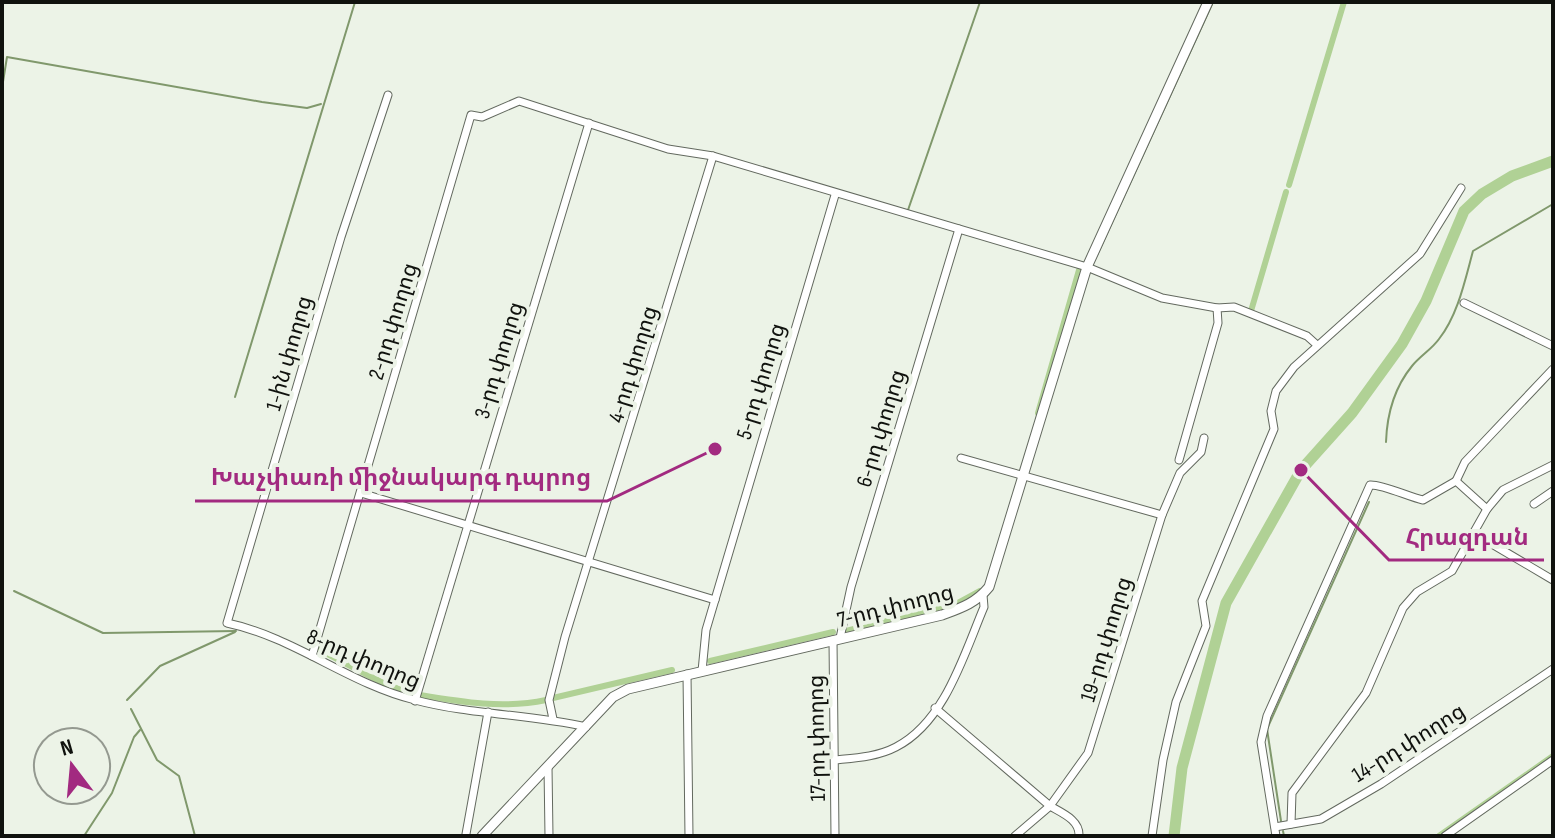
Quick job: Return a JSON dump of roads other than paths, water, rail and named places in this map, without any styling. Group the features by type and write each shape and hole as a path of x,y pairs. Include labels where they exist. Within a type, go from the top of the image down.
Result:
{"main road":[{"name":"7-րդ փողոց","path":"482,836 621,693 687,674 942,615 972,604 983,595 989,587 1087,267 1208,2"}],"street":[{"name":"1-ին փողոց","path":"227,623 341,237 388,95"},
{"name":"2-րդ փողոց","path":"312,656 471,115 482,117 519,101 589,123"},
{"path":"589,123 668,149 713,156 835,195 1087,267 1162,298 1217,308 1234,307 1307,336 1317,345"},
{"name":"3-րդ փողոց","path":"415,701 589,123"},
{"name":"4-րդ փողոց","path":"553,719 549,700 554,680 713,156"},
{"path":"1152,836 1163,760 1176,702 1206,626 1202,601 1274,429 1271,411 1276,391 1317,345 1420,254 1461,188"},
{"name":"5-րդ փողոց","path":"702,671 706,630 835,195"},
{"name":"6-րդ փողոց","path":"836,639 959,229"},
{"path":"1464,303 1553,346"},
{"path":"1179,460 1218,323 1217,308"},
{"path":"1275,832 1261,742 1267,716 1370,485 1378,484 1397,494 1423,500 1456,481 1465,462 1553,369"},
{"name":"19-րդ փողոց","path":"1015,836 1050,806 1088,753 1162,515 1180,473 1201,452 1204,438"},
{"path":"961,458 1162,515"},
{"path":"1291,824 1292,793 1366,693 1403,608 1417,592 1452,571 1487,509 1510,485 1553,465"},
{"path":"1456,481 1487,509"},
{"path":"1534,504 1553,491"},
{"path":"361,493 715,600"},
{"path":"1475,534 1553,580"},
{"path":"835,760 898,746 925,725 954,680 984,607 983,595"},
{"name":"8-րդ փողոց","path":"227,623 265,633 415,701 553,719 586,727"},
{"name":"17-րդ փողոց","path":"835,836 836,639"},
{"name":"14-րդ փողոց","path":"1275,832 1291,824 1321,819 1381,784 1553,669"},
{"path":"687,674 689,836"},
{"path":"935,708 1078,826 1079,836"},
{"path":"466,834 488,712"},
{"path":"1445,836 1553,760"},
{"path":"548,767 549,836"}],"waterway":[{"path":"235,397 355,2"},
{"path":"908,210 980,2"},
{"path":"1097,255 1213,2"},
{"path":"1289,185 1344,2"},
{"path":"2,88 7,57 262,102 307,108 321,104"},
{"path":"1174,836 1182,768 1226,603 1301,470 1352,413 1402,344 1426,301 1464,211 1482,194 1512,176 1553,161"},
{"path":"1251,311 1286,192"},
{"path":"1386,442 1396,392 1412,366 1446,330 1460,297 1473,251 1553,204"},
{"path":"1038,413 1079,270"},
{"path":"1281,821 1267,729 1369,502"},
{"path":"14,591 103,633 236,631"},
{"path":"846,631 958,603 980,591"},
{"path":"127,700 160,666 235,632"},
{"path":"710,661 833,632"},
{"path":"318,649 385,684 411,693"},
{"path":"553,698 672,670"},
{"path":"420,695 499,704 546,700"},
{"path":"131,709 157,760 179,776 195,836"},
{"path":"84,836 112,793 134,737 140,730"},
{"path":"1439,836 1553,756"},
{"path":"1283,831 1284,836"}],"place":[{"name":"Խաչփառի միջնակարգ դպրոց","path":"715,449"},
{"name":"Հրազդան","path":"1301,470"}]}
